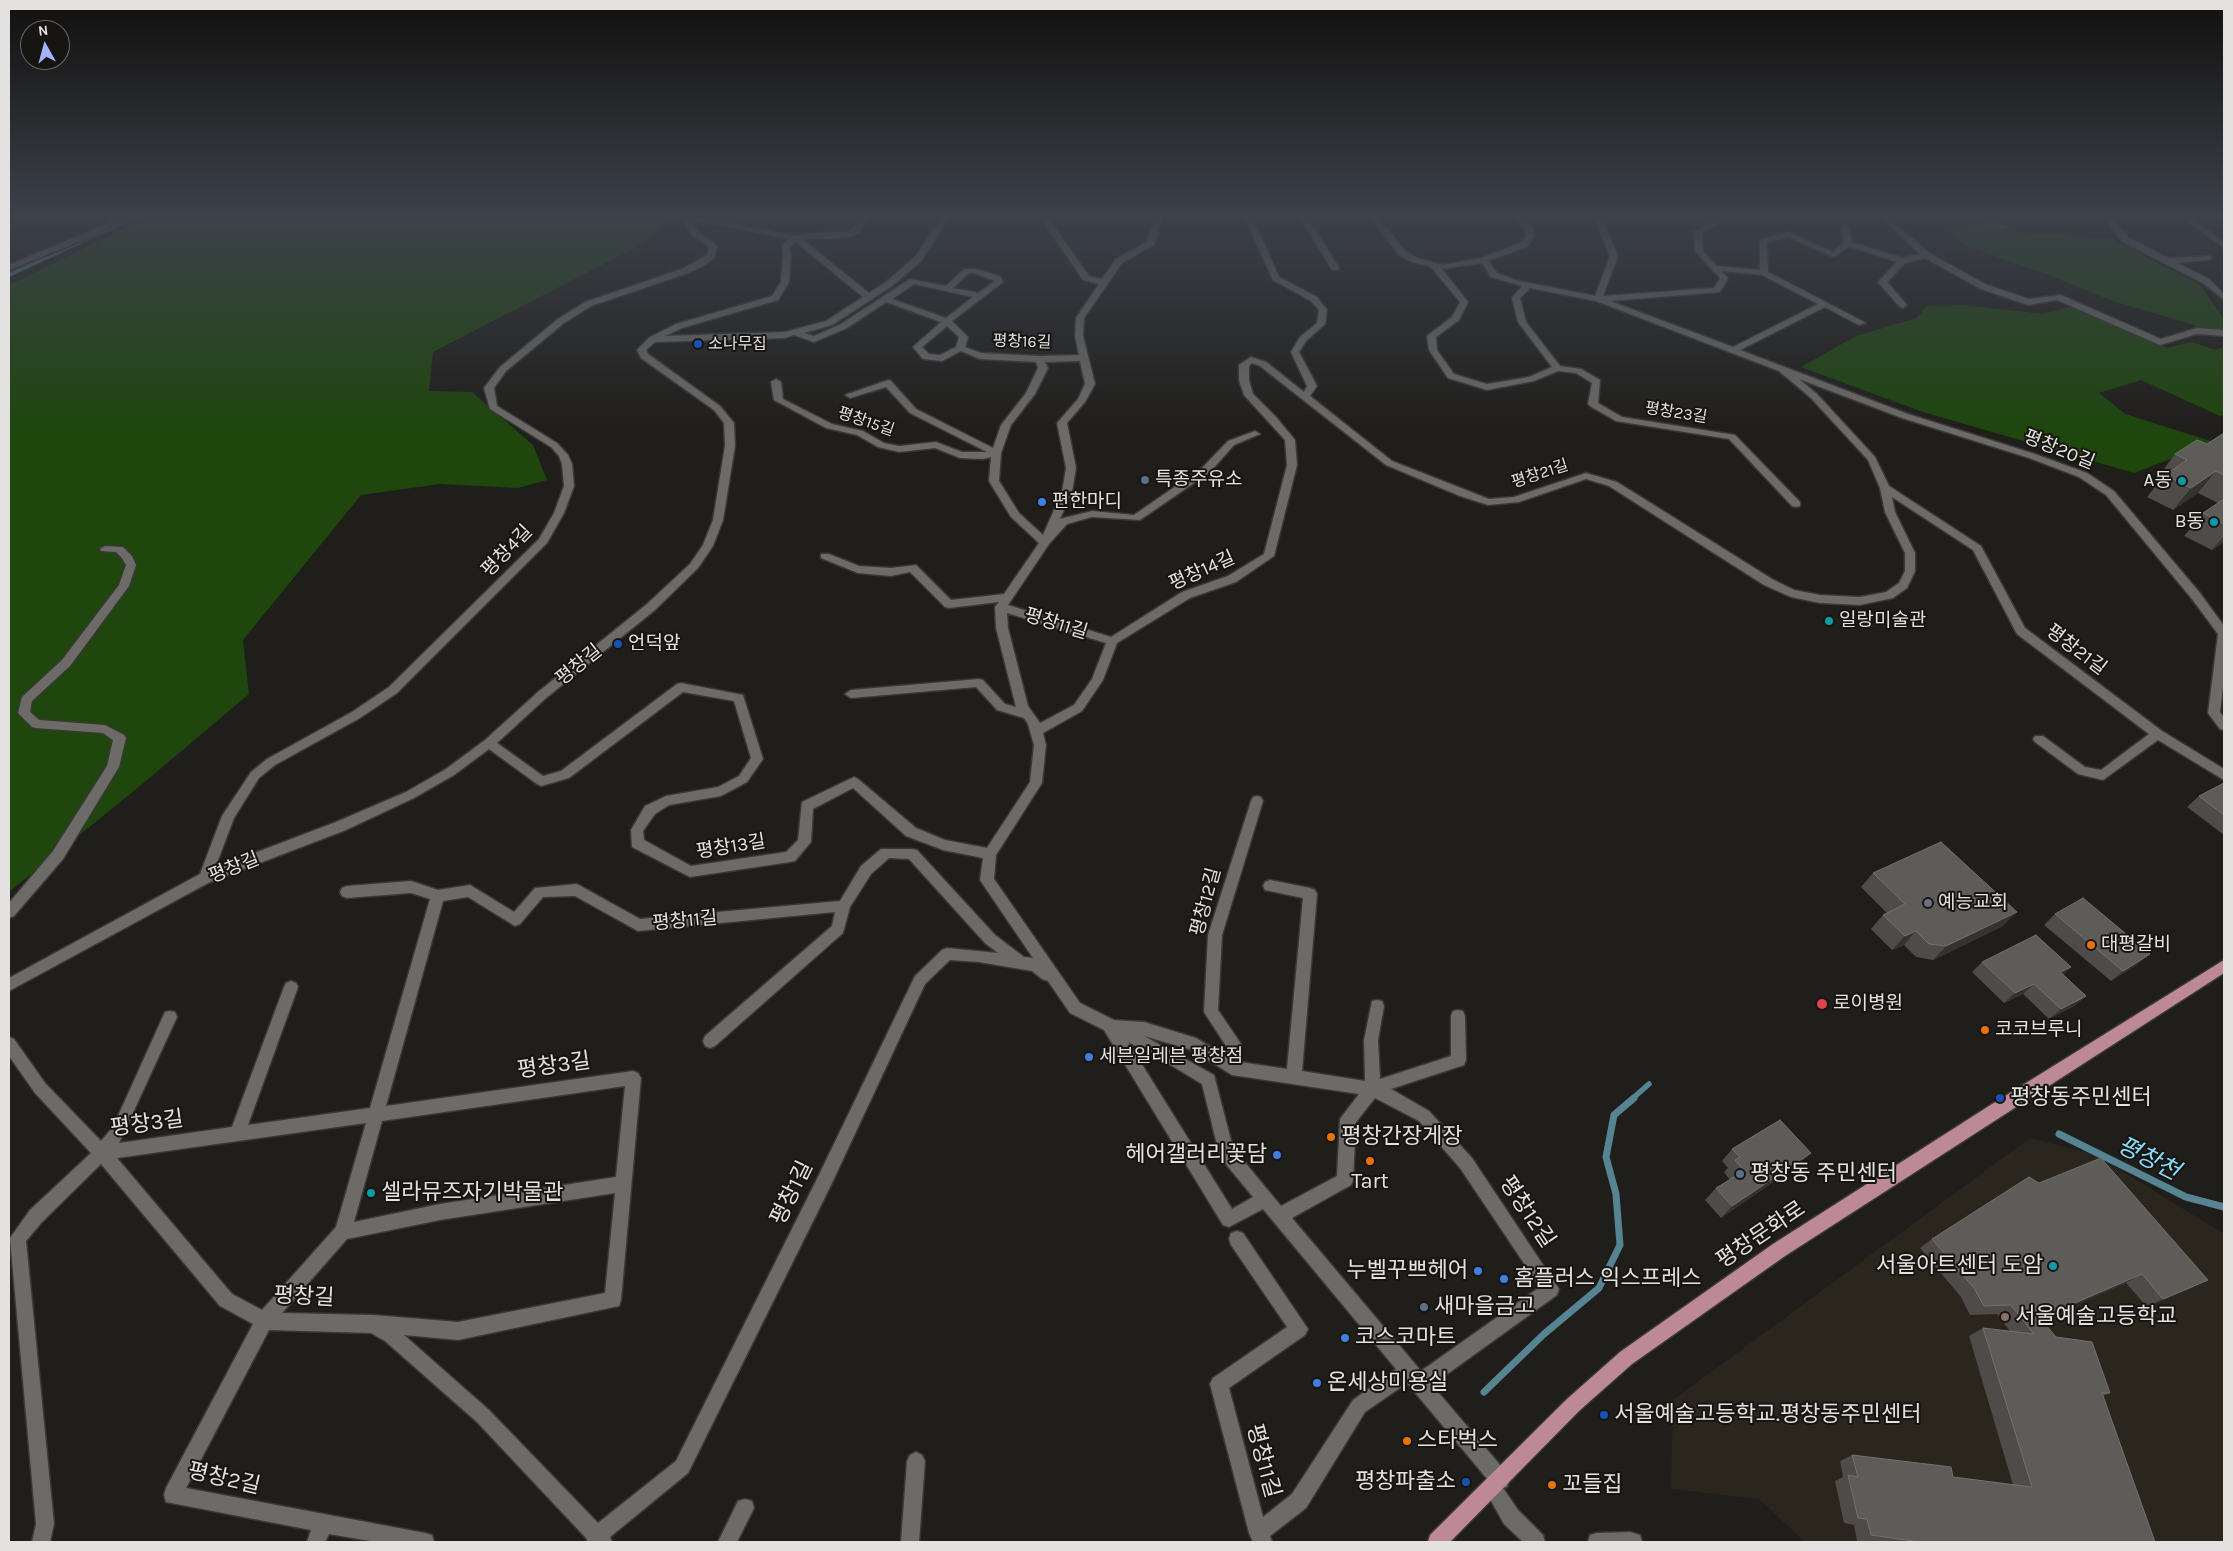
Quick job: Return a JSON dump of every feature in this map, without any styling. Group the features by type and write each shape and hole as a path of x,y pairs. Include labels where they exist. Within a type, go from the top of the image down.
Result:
{"main road":[{"name":"평창문화로","path":"1437,1542 1573,1405 1626,1358 1755,1266 1994,1111 2224,966"}],"street":[{"name":"평창4길","path":"205,878 210,860 228,816 255,775 271,762 356,715 393,690 543,541 559,514 569,486 567,464 563,454 554,445 493,407 489,397 489,388 502,369 561,321 588,304 631,288"},
{"path":"653,339 679,326 775,298 781,288"},
{"path":"857,288 869,298"},
{"path":"653,339 785,335 829,323 883,288"},
{"path":"794,332 814,339 844,326 888,300 903,288"},
{"path":"950,288 980,296"},
{"path":"888,300 947,321 964,337 960,348 942,358 926,358 916,347 947,321 990,288"},
{"name":"평창11길","path":"1045,542 1068,492 1071,468 1062,423 1082,400 1090,384 1079,336 1080,318 1099,288"},
{"path":"1295,288 1314,299 1323,310 1321,324 1303,339 1295,352 1312,386 1305,397"},
{"path":"1453,288 1464,302 1456,318 1431,336 1433,350 1451,376 1487,387 1531,379 1557,368 1522,322 1516,298 1525,288"},
{"name":"평창20길","path":"1545,288 1598,299 1905,416 2032,456 2083,476 2110,493 2196,596 2224,634 2214,713 2224,726"},
{"path":"1602,288 1598,299 1717,290 1718,288"},
{"path":"1794,288 1862,324"},
{"path":"1888,288 1903,306"},
{"path":"1988,288 2028,302 2058,297 2160,342 2197,331 2224,333"},
{"path":"2214,288 2224,298"},
{"path":"1732,351 1824,304"},
{"name":"평창길","path":"9,985 205,878 341,826 410,795 450,772 490,743 542,695 651,607 694,566 712,537 718,520 730,446 729,423 717,408 644,356 641,350 653,339"},
{"name":"평창16길","path":"960,348 980,356 1040,359 1083,358"},
{"path":"1040,359 1043,368 1030,394 1006,425 996,453 994,481 1015,515 1045,542"},
{"name":"평창14길","path":"1112,641 1186,595 1232,580 1270,556 1292,465 1290,440 1274,419 1249,395 1244,380 1244,365 1251,360 1263,364 1305,397"},
{"name":"평창23길","path":"1557,368 1578,371 1597,382 1593,404 1619,419 1732,437 1796,504"},
{"name":"평창21길","path":"1305,397 1389,463 1464,494 1488,502 1515,500 1586,476 1613,484 1768,582 1791,594 1820,599 1860,601 1889,595 1903,585 1910,572 1910,553 1890,512 1885,488 1872,458 1814,396 1783,370"},
{"name":"평창15길","path":"776,382 778,400 829,426 860,433 881,445 899,449 936,445 960,455 983,456 996,453"},
{"name":"평창15길","path":"850,396 888,382 913,411 996,453"},
{"name":"평창11길","path":"1255,434 1231,443 1206,470 1136,518 1092,514 1063,522 1045,542 1004,602 1002,628 1017,688 1022,707 1036,731 1040,745 1036,783 990,854 987,880 1075,1008 1166,1054 1209,1080 1226,1152 1414,1377 1496,1484 1511,1517 1536,1542"},
{"name":"평창21길","path":"1885,488 1976,548 2021,631 2158,734 2224,774"},
{"path":"9,912 58,855 113,767 120,738 105,729 36,724 24,713 26,700 40,685 66,663 124,586 132,565 127,556 118,549 105,549"},
{"name":"평창11길","path":"825,556 858,570 891,572 912,568 949,604 1004,602 1112,641"},
{"path":"1036,731 1078,708 1097,680 1112,641"},
{"path":"851,694 978,683 1001,707 1028,716"},
{"name":"평창13길","path":"490,743 541,781 565,775 681,687 739,698 758,759 743,779 720,791 666,801 650,810 637,830 637,843 690,872 790,857 804,842 807,806 854,782 911,832 943,845 990,854"},
{"path":"2039,739 2082,771 2103,775 2158,734"},
{"name":"평창12길","path":"1232,1068 1234,1044 1210,1012 1214,935 1257,801"},
{"path":"710,1041 838,928 844,906 866,870 886,854 912,854 990,939 1022,963 1038,953"},
{"path":"1270,886 1310,894 1294,1077"},
{"name":"평창11길","path":"347,892 411,887 438,896 470,891 515,920 540,892 577,890 638,925 844,906"},
{"path":"264,1321 343,1232 438,896"},
{"name":"평창1길","path":"599,1540 682,1467 825,1180 920,980 947,954 979,956 1036,965 1062,988"},
{"path":"237,1134 291,987"},
{"path":"1377,1006 1371,1040 1380,1093"},
{"path":"1280,1216 1345,1180 1348,1119 1380,1093 1382,1085 1459,1060 1458,1016"},
{"path":"41,1542 45,1524 18,1238 36,1216 102,1153 118,1132 170,1017"},
{"path":"1109,1025 1177,1132 1229,1219 1266,1200"},
{"name":"평창12길","path":"1109,1025 1144,1029 1196,1045 1232,1068 1380,1093 1424,1116 1466,1163 1551,1289 1414,1377"},
{"name":"평창길","path":"9,1044 40,1088 102,1153 226,1300 264,1321 374,1324"},
{"name":"평창3길","path":"102,1153 633,1078 613,1300 458,1331 374,1324"},
{"path":"343,1232 440,1212 623,1184"},
{"name":"평창11길","path":"1237,1239 1299,1328 1218,1384 1260,1538 1299,1502 1358,1406 1414,1377"},
{"name":"평창2길","path":"264,1321 173,1495 425,1542"},
{"path":"374,1324 391,1335 483,1416 599,1540"},
{"path":"910,1542 916,1461"},
{"path":"727,1542 745,1508"},
{"path":"316,1542 324,1523"},
{"path":"1597,1542 1633,1542"}],"shaded area":[{"name":"서울예술고등학교","path":"2030,1138 2096,1155 2224,1234 2224,1542 1805,1542 1759,1499 1671,1489 1673,1400"}],"green space":[{"path":"9,288 557,288 433,352 429,391 472,392 533,445 547,480 518,488 440,484 361,495 243,640 249,694 140,786 9,892"},
{"path":"2082,288 2202,288 2224,319 2224,338 2194,325 2113,301"},
{"path":"1965,305 2043,314 2077,305 2167,348 2192,342 2215,350 2224,347 2224,415 2220,416 2141,380 2099,393 2125,414 2214,442 2134,473 1923,412 1801,367 1856,336 1917,318 1927,306"}],"building":[{"path":"2224,433 2224,475 2216,471 2191,488 2165,475 2187,460 2175,454 2197,440 2207,444"},
{"path":"2224,499 2224,524 2203,513"},
{"path":"2224,783 2224,815 2199,796"},
{"name":"예능교회","path":"1941,842 2017,912 1946,946 1929,944 1916,931 1905,936 1883,915 1905,904 1873,873"},
{"path":"2083,898 2150,954 2123,971 2055,914"},
{"name":"예능교회","path":"2036,935 2071,967 2060,972 2086,996 2061,1009 2034,984 2015,993 1982,962"},
{"name":"평창동 주민센터","path":"1780,1120 1811,1153 1732,1206 1716,1188 1744,1171 1735,1160 1740,1157 1732,1149"},
{"path":"2101,1158 2208,1280 2163,1299 2142,1274 2040,1318 2056,1337 2092,1342 2110,1393 2102,1393 2155,1542 1920,1542 1871,1535 1867,1519 1858,1518 1848,1475 1858,1477 1852,1455 1951,1467 1953,1477 2032,1487 1983,1328 2034,1334 2011,1305 1984,1306 1974,1288 1932,1239 2029,1177 2039,1183"}],"waterway":[{"path":"1632,1099 1649,1084"},
{"path":"1484,1392 1544,1334 1599,1288 1620,1245 1616,1194 1606,1157 1614,1115 1634,1098"},
{"name":"평창천","path":"2059,1134 2186,1197 2224,1207"}],"place":[{"name":"소나무집","path":"698,344"},
{"name":"특종주유소","path":"1145,480"},
{"name":"A동","path":"2182,481"},
{"name":"편한마디","path":"1042,502"},
{"name":"B동","path":"2214,522"},
{"name":"일랑미술관","path":"1829,621"},
{"name":"언덕앞","path":"618,644"},
{"name":"예능교회","path":"1928,903"},
{"name":"대평갈비","path":"2091,945"},
{"name":"로이병원","path":"1822,1004"},
{"name":"코코브루니","path":"1985,1030"},
{"name":"세븐일레븐 평창점","path":"1089,1057"},
{"name":"평창동주민센터","path":"2000,1098"},
{"name":"평창간장게장","path":"1331,1137"},
{"name":"헤어갤러리꽃담","path":"1277,1155"},
{"name":"Tart","path":"1370,1161"},
{"name":"평창동 주민센터","path":"1740,1174"},
{"name":"셀라뮤즈자기박물관","path":"371,1193"},
{"name":"서울아트센터 도암","path":"2053,1266"},
{"name":"누벨꾸쁘헤어","path":"1478,1271"},
{"name":"홈플러스 익스프레스","path":"1504,1279"},
{"name":"새마을금고","path":"1424,1307"},
{"name":"서울예술고등학교","path":"2005,1317"},
{"name":"코스코마트","path":"1345,1338"},
{"name":"온세상미용실","path":"1317,1383"},
{"name":"서울예술고등학교.평창동주민센터","path":"1604,1415"},
{"name":"스타벅스","path":"1407,1441"},
{"name":"평창파출소","path":"1466,1482"},
{"name":"꼬들집","path":"1552,1485"}]}
